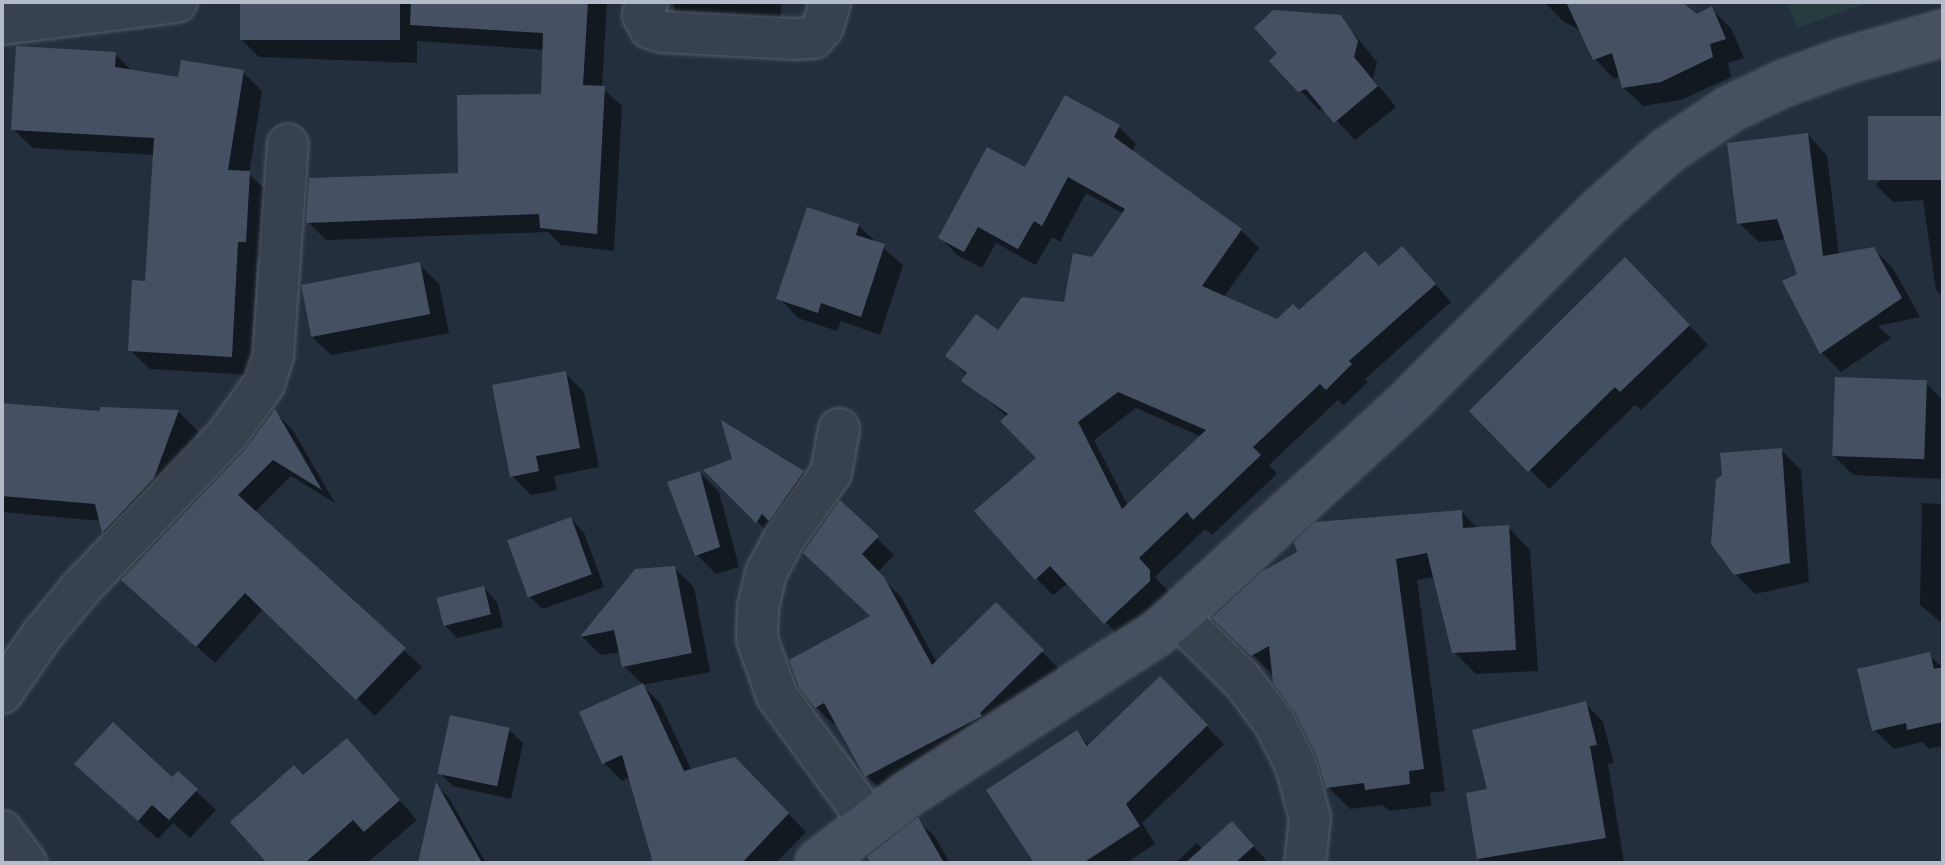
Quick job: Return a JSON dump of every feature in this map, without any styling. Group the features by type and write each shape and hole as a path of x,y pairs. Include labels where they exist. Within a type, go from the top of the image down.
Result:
{"main road":[{"path":"818,863 869,821 1156,634 1415,396 1603,208 1667,151 1730,109 1782,84 1845,61 1943,33"}],"street":[{"path":"11,16 177,2"},
{"path":"647,2 643,15 650,28 662,32 796,39 813,38 823,27 830,2"},
{"path":"2,693 33,647 81,588 227,435 264,384 273,357 288,145"},
{"path":"839,429 831,473 784,539 766,573 758,607 757,639 777,696 869,821"},
{"path":"1177,616 1242,680 1274,722 1296,766 1310,818 1305,863"},
{"path":"2,831 26,863"}],"green space":[{"path":"1787,2 1869,2 1797,28"}],"building":[{"path":"240,2 400,2 400,40 240,40"},
{"path":"411,2 588,2 583,85 605,86 597,234 540,228 539,214 306,223 309,178 458,173 457,95 541,94 543,33 410,25"},
{"path":"1566,2 1682,2 1697,14 1712,6 1726,39 1710,44 1713,57 1661,82 1622,88 1612,53 1593,60"},
{"path":"1273,10 1341,15 1358,41 1354,57 1378,86 1334,123 1306,89 1298,92 1269,61 1277,53 1254,28"},
{"path":"16,46 116,52 115,67 178,77 181,60 244,70 228,170 250,171 246,242 238,242 232,357 128,351 132,280 145,281 154,138 11,130"},
{"path":"1065,95 1120,125 1114,137 1242,229 1202,286 1277,319 1293,304 1299,310 1365,251 1379,266 1402,246 1436,284 1349,361 1352,364 1326,390 1320,384 1253,447 1261,455 1193,520 1187,512 1139,558 1150,570 1150,581 1104,624 1050,566 1035,580 974,511 1036,458 1000,421 1008,414 961,381 967,373 945,356 976,314 998,330 1022,297 1064,302 1073,253 1092,257 1125,209 1068,177 1042,226 1034,221 1018,249 978,227 964,252 938,238 987,147 1025,167","holes":["1118,392 1206,430 1122,509 1078,422"]},
{"path":"1868,116 1943,116 1943,180 1868,180"},
{"path":"1808,133 1823,256 1874,247 1902,298 1820,354 1782,281 1797,274 1777,219 1737,224 1727,143"},
{"path":"807,207 859,224 856,235 885,244 861,317 821,303 818,313 776,299"},
{"path":"1625,257 1690,325 1620,392 1615,387 1528,472 1469,411"},
{"path":"420,262 430,314 311,337 301,285"},
{"path":"566,371 580,448 536,456 539,471 510,477 492,385"},
{"path":"1835,377 1927,380 1924,459 1832,456"},
{"path":"2,403 99,411 101,407 179,410 154,478 102,533 95,504 2,496"},
{"path":"275,409 322,490 273,460 238,495 406,648 356,700 245,593 196,647 121,580 244,451"},
{"path":"721,420 804,471 769,521 762,514 756,523 703,470 732,459"},
{"path":"1782,448 1790,563 1734,575 1711,544 1716,480 1722,475 1720,453"},
{"path":"700,471 720,547 695,556 667,482"},
{"path":"840,500 879,536 862,554 884,577 932,665 996,602 1044,650 980,713 982,716 865,777 824,703 815,708 799,687 789,660 870,616 803,553"},
{"path":"1462,510 1463,528 1509,525 1516,650 1452,653 1427,553 1396,559 1424,769 1409,771 1410,784 1365,790 1364,783 1326,788 1317,756 1295,712 1273,683 1269,646 1251,656 1212,618 1261,572 1297,552 1294,542 1315,522"},
{"path":"571,517 592,574 528,598 507,540"},
{"path":"675,566 692,653 622,667 614,630 580,637 635,569"},
{"path":"484,586 491,614 443,626 436,598"},
{"path":"1930,652 1934,669 1943,667 1943,722 1907,730 1906,723 1872,731 1857,669"},
{"path":"1160,676 1208,725 1126,804 1140,826 1083,863 1034,863 986,790 1077,730 1087,746"},
{"path":"643,683 684,771 735,757 789,813 742,863 653,863 622,755 602,764 579,712"},
{"path":"1586,701 1597,745 1590,746 1606,838 1477,859 1466,793 1487,789 1472,730"},
{"path":"450,715 510,728 497,786 438,774"},
{"path":"113,722 172,777 178,771 198,789 169,820 152,805 138,821 74,764"},
{"path":"347,738 400,800 364,832 353,820 305,863 267,863 230,822 294,765 303,775"},
{"path":"436,782 482,863 418,863"},
{"path":"918,817 944,863 871,863 867,857"},
{"path":"1232,821 1254,846 1235,863 1185,863"}]}
